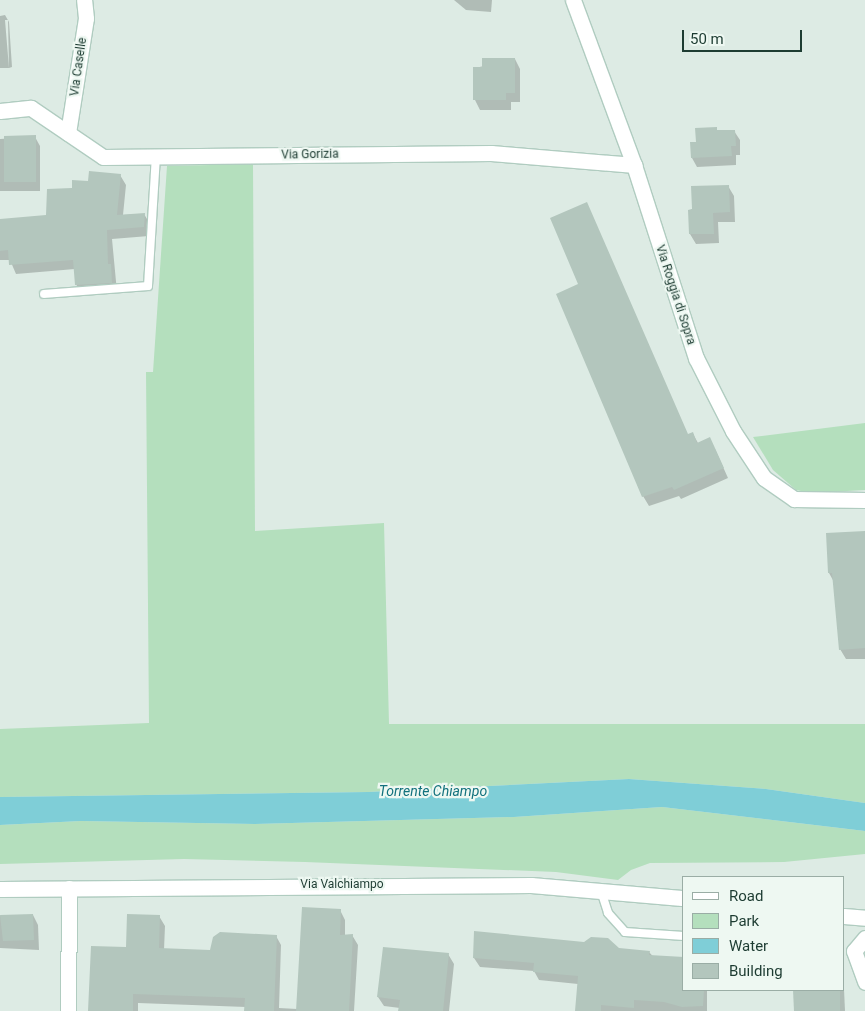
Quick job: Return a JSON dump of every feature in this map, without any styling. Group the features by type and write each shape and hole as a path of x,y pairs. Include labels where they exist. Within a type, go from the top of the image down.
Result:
{"street":[{"name":"Via Caselle","path":"68,133 86,18 84,0"},
{"name":"Via Roggia di Sopra","path":"573,0 634,165 696,358 733,431 764,478 794,499 865,500"},
{"name":"Via Gorizia","path":"0,111 31,108 102,157 491,153 634,165"},
{"name":"Via Valchiampo","path":"0,889 531,886 682,898"},
{"path":"68,1011 69,888"},
{"path":"845,916 865,918"},
{"path":"865,938 849,950 865,982"}],"lane":[{"path":"44,294 148,286 156,156"},
{"path":"600,891 608,913 624,932 682,936"}],"green space":[{"path":"253,164 255,531 384,523 389,724 865,724 865,803 766,789 629,779 368,792 0,797 0,729 149,723 146,372 153,372 167,166"},
{"path":"865,423 865,490 811,493 796,490 773,470 753,437"},
{"path":"662,807 865,831 865,854 784,862 650,863 631,870 618,880 556,872 305,862 184,859 0,864 0,825 81,821 255,824 514,817"}],"water":[{"name":"Torrente Chiampo","path":"629,779 766,789 865,803 865,831 662,807 514,817 255,824 81,821 0,825 0,797 368,792"}],"building":[{"path":"482,58 515,58 515,93 506,93 506,100 473,100 473,67 482,67"},
{"path":"717,127 717,130 735,130 736,146 731,146 732,156 691,158 690,142 696,142 695,128"},
{"path":"36,135 36,182 4,182 4,136"},
{"path":"89,171 121,174 117,215 145,213 144,227 107,230 108,264 111,264 112,283 75,285 73,260 9,265 8,250 0,251 0,219 46,215 47,189 72,188 72,180 88,181"},
{"path":"729,185 730,212 713,213 714,234 689,234 688,210 692,209 691,186"},
{"path":"587,202 688,434 693,432 697,443 710,437 724,468 674,490 672,487 642,497 556,294 578,284 550,218"},
{"path":"865,531 865,648 839,650 832,573 828,573 826,533"},
{"path":"302,907 341,909 340,935 353,934 349,1011 296,1011"},
{"path":"33,914 34,940 3,941 0,915"},
{"path":"127,914 160,915 159,948 210,950 213,937 220,932 277,935 274,1011 244,1011 245,998 133,994 133,1011 88,1011 91,946 126,947"},
{"path":"474,931 584,942 591,937 608,938 619,948 650,951 649,955 682,957 682,991 704,991 703,1006 682,1007 664,1002 634,1000 634,1008 601,1005 601,1011 575,1011 578,976 533,972 534,963 473,958"},
{"path":"383,947 449,953 443,1011 398,1011 400,1000 377,997"},
{"path":"793,991 840,991 840,1011 794,1011"}]}
